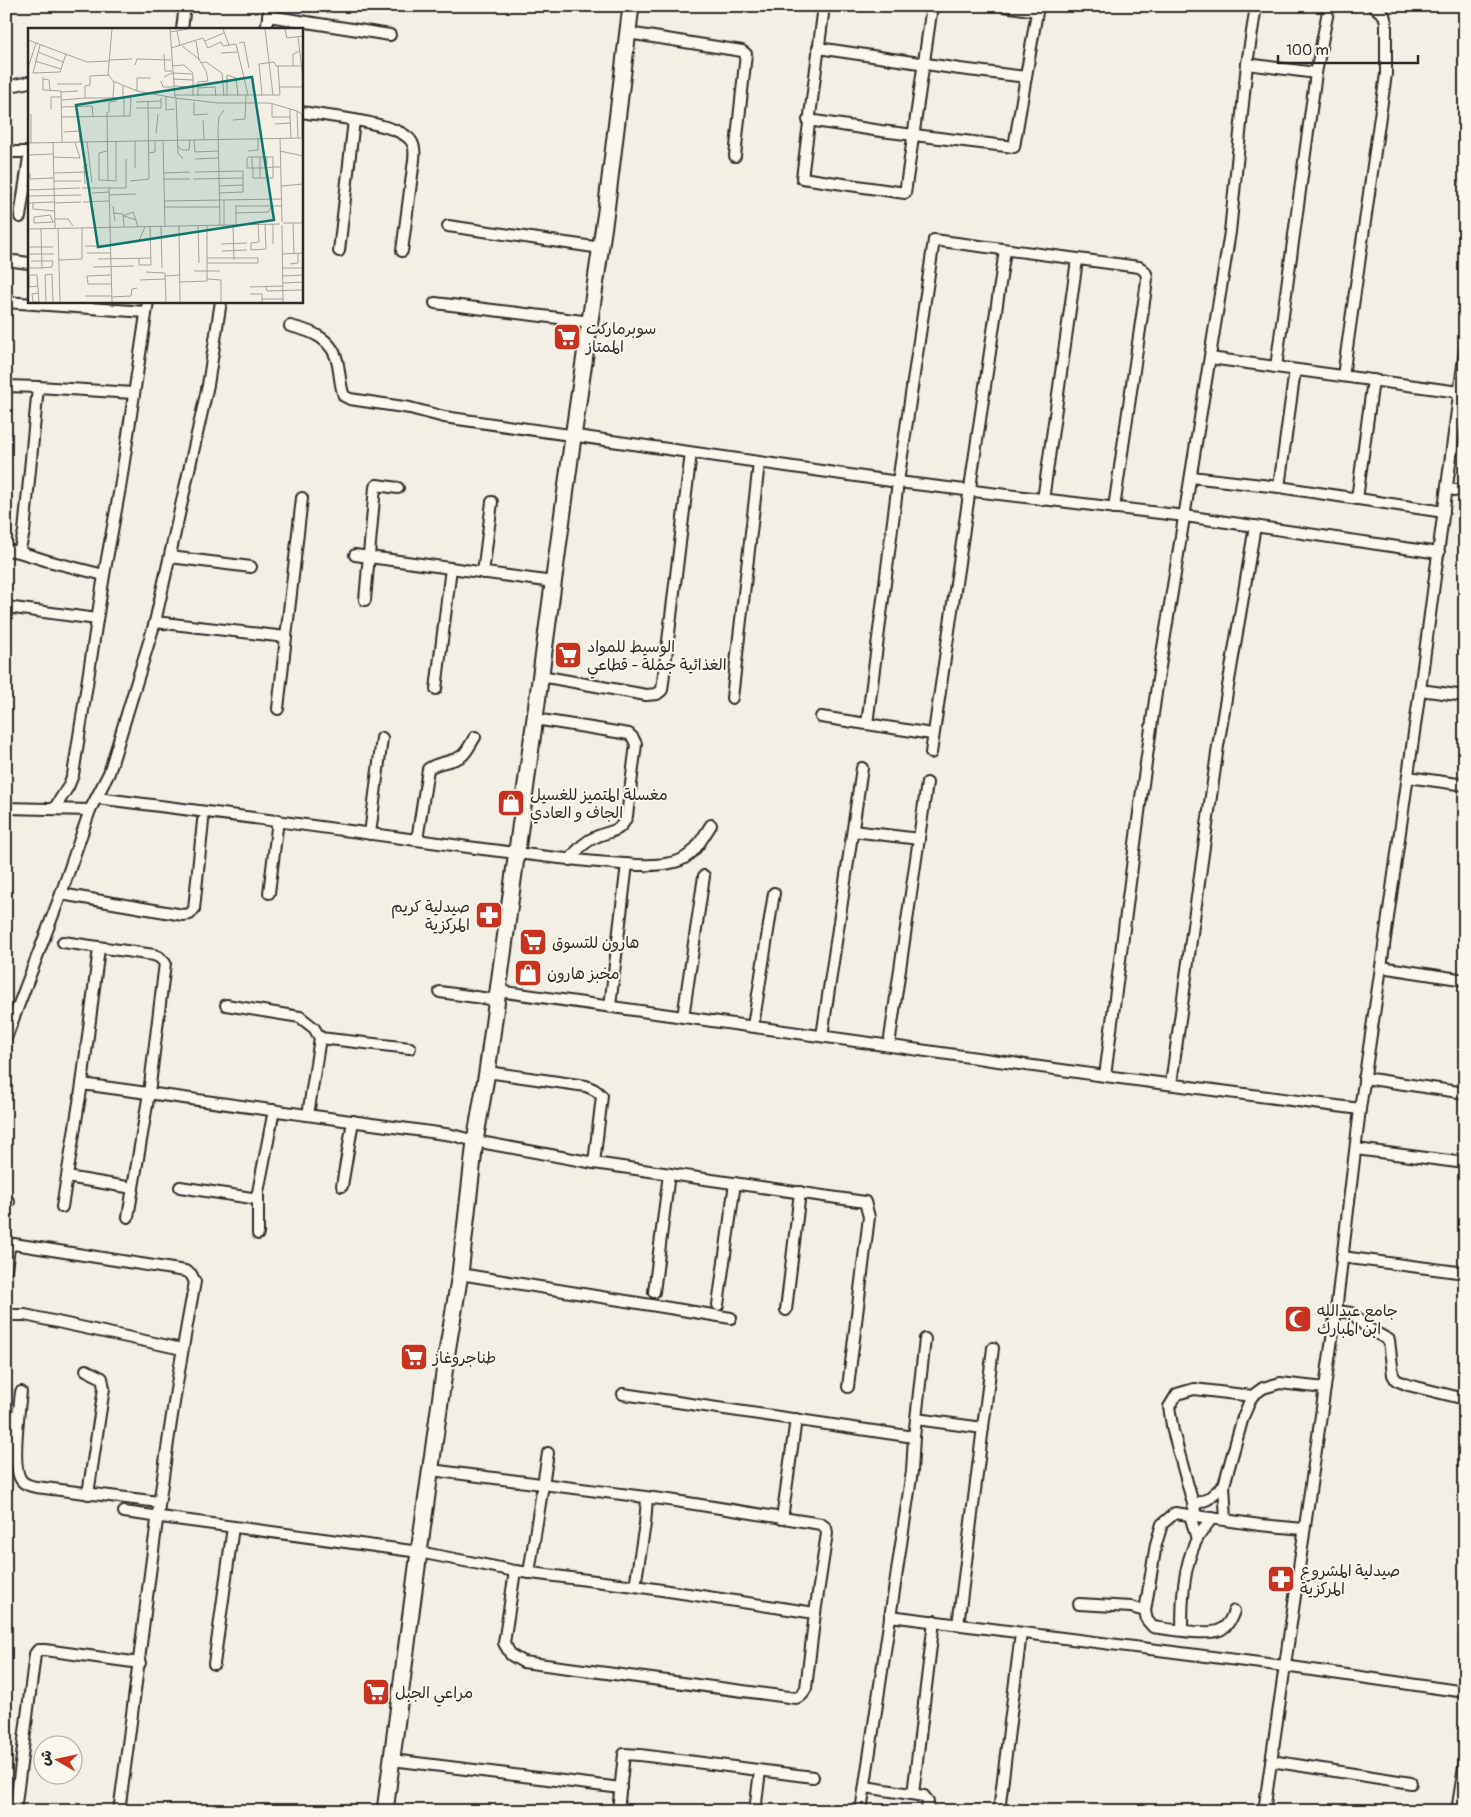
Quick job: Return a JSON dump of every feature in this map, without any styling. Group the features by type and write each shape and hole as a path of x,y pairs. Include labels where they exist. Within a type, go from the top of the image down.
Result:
{"street":[{"path":"182,28 185,6"},
{"path":"386,1811 419,1552 460,1274 475,1141 498,995 573,437 591,322 631,6"},
{"path":"824,6 802,178 905,193 932,6"},
{"path":"808,120 1014,147 1038,9 1004,6"},
{"path":"1105,1076 1144,776 1230,232 1247,64 1256,6"},
{"path":"1276,367 1316,73 1329,6"},
{"path":"1343,376 1386,74 1386,22 1384,15 1373,6"},
{"path":"266,28 269,11 390,35"},
{"path":"628,33 742,51 746,54 735,156"},
{"path":"818,48 960,70 1026,77"},
{"path":"1247,64 1316,73"},
{"path":"6,87 28,82"},
{"path":"302,112 369,123 406,136 413,144 415,151 402,251"},
{"path":"339,251 354,120"},
{"path":"6,152 28,152"},
{"path":"20,217 28,164"},
{"path":"448,226 601,248"},
{"path":"867,724 898,482 934,240 1139,267 1145,270 1147,275 1114,508"},
{"path":"930,752 1006,250"},
{"path":"6,260 28,263"},
{"path":"1043,500 1077,260"},
{"path":"6,302 147,307 120,488 104,575 73,775 54,809"},
{"path":"6,1038 61,894 90,810 109,774 155,622 208,385 221,302"},
{"path":"434,303 591,322"},
{"path":"290,326 318,335 326,340 338,362 341,389 344,396 410,408 451,419 969,492 1185,516 1439,553"},
{"path":"1264,1811 1336,1311 1364,1078 1408,777 1447,489 1460,418 1459,392 1465,350"},
{"path":"1210,358 1459,392"},
{"path":"1279,487 1295,370"},
{"path":"1357,499 1374,380"},
{"path":"6,386 133,393"},
{"path":"20,552 24,532 38,387"},
{"path":"540,676 646,695 657,694 662,690 691,453"},
{"path":"732,698 759,463"},
{"path":"1191,477 1279,487 1444,512"},
{"path":"365,600 375,487 377,485 398,488"},
{"path":"1447,489 1465,491"},
{"path":"278,709 302,498"},
{"path":"483,573 492,502"},
{"path":"1171,1084 1218,746 1255,526"},
{"path":"6,550 20,552 104,575"},
{"path":"355,555 553,582"},
{"path":"170,557 251,567"},
{"path":"436,689 451,568"},
{"path":"6,607 97,619"},
{"path":"155,622 286,637"},
{"path":"1420,690 1465,696"},
{"path":"821,718 932,734"},
{"path":"535,719 629,734 634,738 636,744 627,816 624,822 620,828 612,833 600,835 578,848 570,860"},
{"path":"417,840 428,769 462,755 475,737"},
{"path":"370,834 382,738"},
{"path":"822,1036 862,768"},
{"path":"1408,777 1465,784"},
{"path":"889,1045 928,783"},
{"path":"97,798 278,820 570,860 627,864 664,864 677,862 688,857 711,825"},
{"path":"6,808 90,810"},
{"path":"269,893 278,820"},
{"path":"61,894 190,914 194,908 203,822"},
{"path":"853,831 919,839"},
{"path":"610,1006 627,864"},
{"path":"683,1017 704,876"},
{"path":"753,1026 774,893"},
{"path":"63,942 159,957 165,963 149,1093 128,1217"},
{"path":"62,1207 82,1084 99,948"},
{"path":"1381,967 1465,980"},
{"path":"440,992 498,995 610,1006 1105,1076 1360,1108"},
{"path":"226,1005 300,1017 314,1028 320,1038 308,1115"},
{"path":"320,1038 410,1048"},
{"path":"487,1072 586,1086 595,1090 602,1096 594,1163"},
{"path":"1364,1078 1465,1093"},
{"path":"82,1084 452,1135 594,1163 865,1202 870,1217 848,1387"},
{"path":"258,1234 258,1199 274,1110"},
{"path":"342,1186 353,1121"},
{"path":"1356,1149 1465,1163"},
{"path":"654,1292 669,1174"},
{"path":"67,1177 133,1188"},
{"path":"718,1305 735,1183"},
{"path":"180,1187 258,1199"},
{"path":"786,1310 800,1192"},
{"path":"6,1269 9,1248 14,1244 185,1271 192,1274 195,1282 182,1349 159,1502 140,1663 119,1811"},
{"path":"1342,1258 1465,1273"},
{"path":"460,1274 732,1318"},
{"path":"1336,1311 1352,1313 1368,1328 1389,1340 1393,1375 1396,1380 1408,1385 1465,1399"},
{"path":"6,1316 24,1315 182,1349"},
{"path":"862,1811 912,1471 925,1339"},
{"path":"958,1624 993,1348"},
{"path":"86,1370 102,1378 104,1388 88,1494"},
{"path":"1226,1520 1224,1485 1243,1417 1252,1396 1263,1388 1280,1383 1325,1388"},
{"path":"1197,1539 1193,1512 1172,1431 1169,1407 1177,1394 1194,1389 1252,1396"},
{"path":"21,1392 16,1449 18,1475 21,1481 36,1487 159,1502"},
{"path":"623,1394 914,1437"},
{"path":"782,1519 796,1419"},
{"path":"916,1419 983,1428"},
{"path":"529,1572 548,1453"},
{"path":"431,1470 647,1498 821,1524 826,1528 827,1534 806,1688 802,1696 796,1698 523,1662 511,1655 504,1643 515,1571"},
{"path":"1193,1512 1224,1485"},
{"path":"635,1586 645,1524 647,1498"},
{"path":"124,1512 419,1552 515,1571 635,1586 815,1613"},
{"path":"1234,1611 1228,1624 1222,1630 1207,1632 1153,1627 1147,1620 1145,1611 1156,1544 1162,1524 1175,1513 1193,1512 1212,1518 1304,1529"},
{"path":"1182,1630 1182,1601 1187,1564 1197,1539 1212,1518"},
{"path":"214,1664 233,1527"},
{"path":"1079,1604 1131,1607 1145,1611"},
{"path":"890,1616 1284,1666 1465,1692"},
{"path":"914,1794 934,1622"},
{"path":"998,1811 1021,1633"},
{"path":"15,1811 35,1654 38,1650 140,1663"},
{"path":"618,1811 624,1754 812,1777"},
{"path":"392,1760 621,1788"},
{"path":"1271,1761 1411,1783"},
{"path":"1457,1811 1465,1761"},
{"path":"755,1811 760,1770"},
{"path":"866,1787 924,1796 928,1801 927,1811"}],"place":[{"name":"سوبرماركت الممتاز","path":"567,337"},
{"name":"الوسيط للمواد الغذائية جملة - قطاعي","path":"568,655"},
{"name":"مغسلة المتميز للغسيل الجاف و العادي","path":"511,803"},
{"name":"صيدلية كريم المركزية","path":"489,915"},
{"name":"هارون للتسوق","path":"533,942"},
{"name":"مخبز هارون","path":"528,973"},
{"name":"جامع عبدالله ابن المبارك","path":"1298,1319"},
{"name":"طناجروغاز","path":"414,1357"},
{"name":"صيدلية المشروع المركزية","path":"1281,1579"},
{"name":"مراعي الجبل","path":"376,1692"}]}
